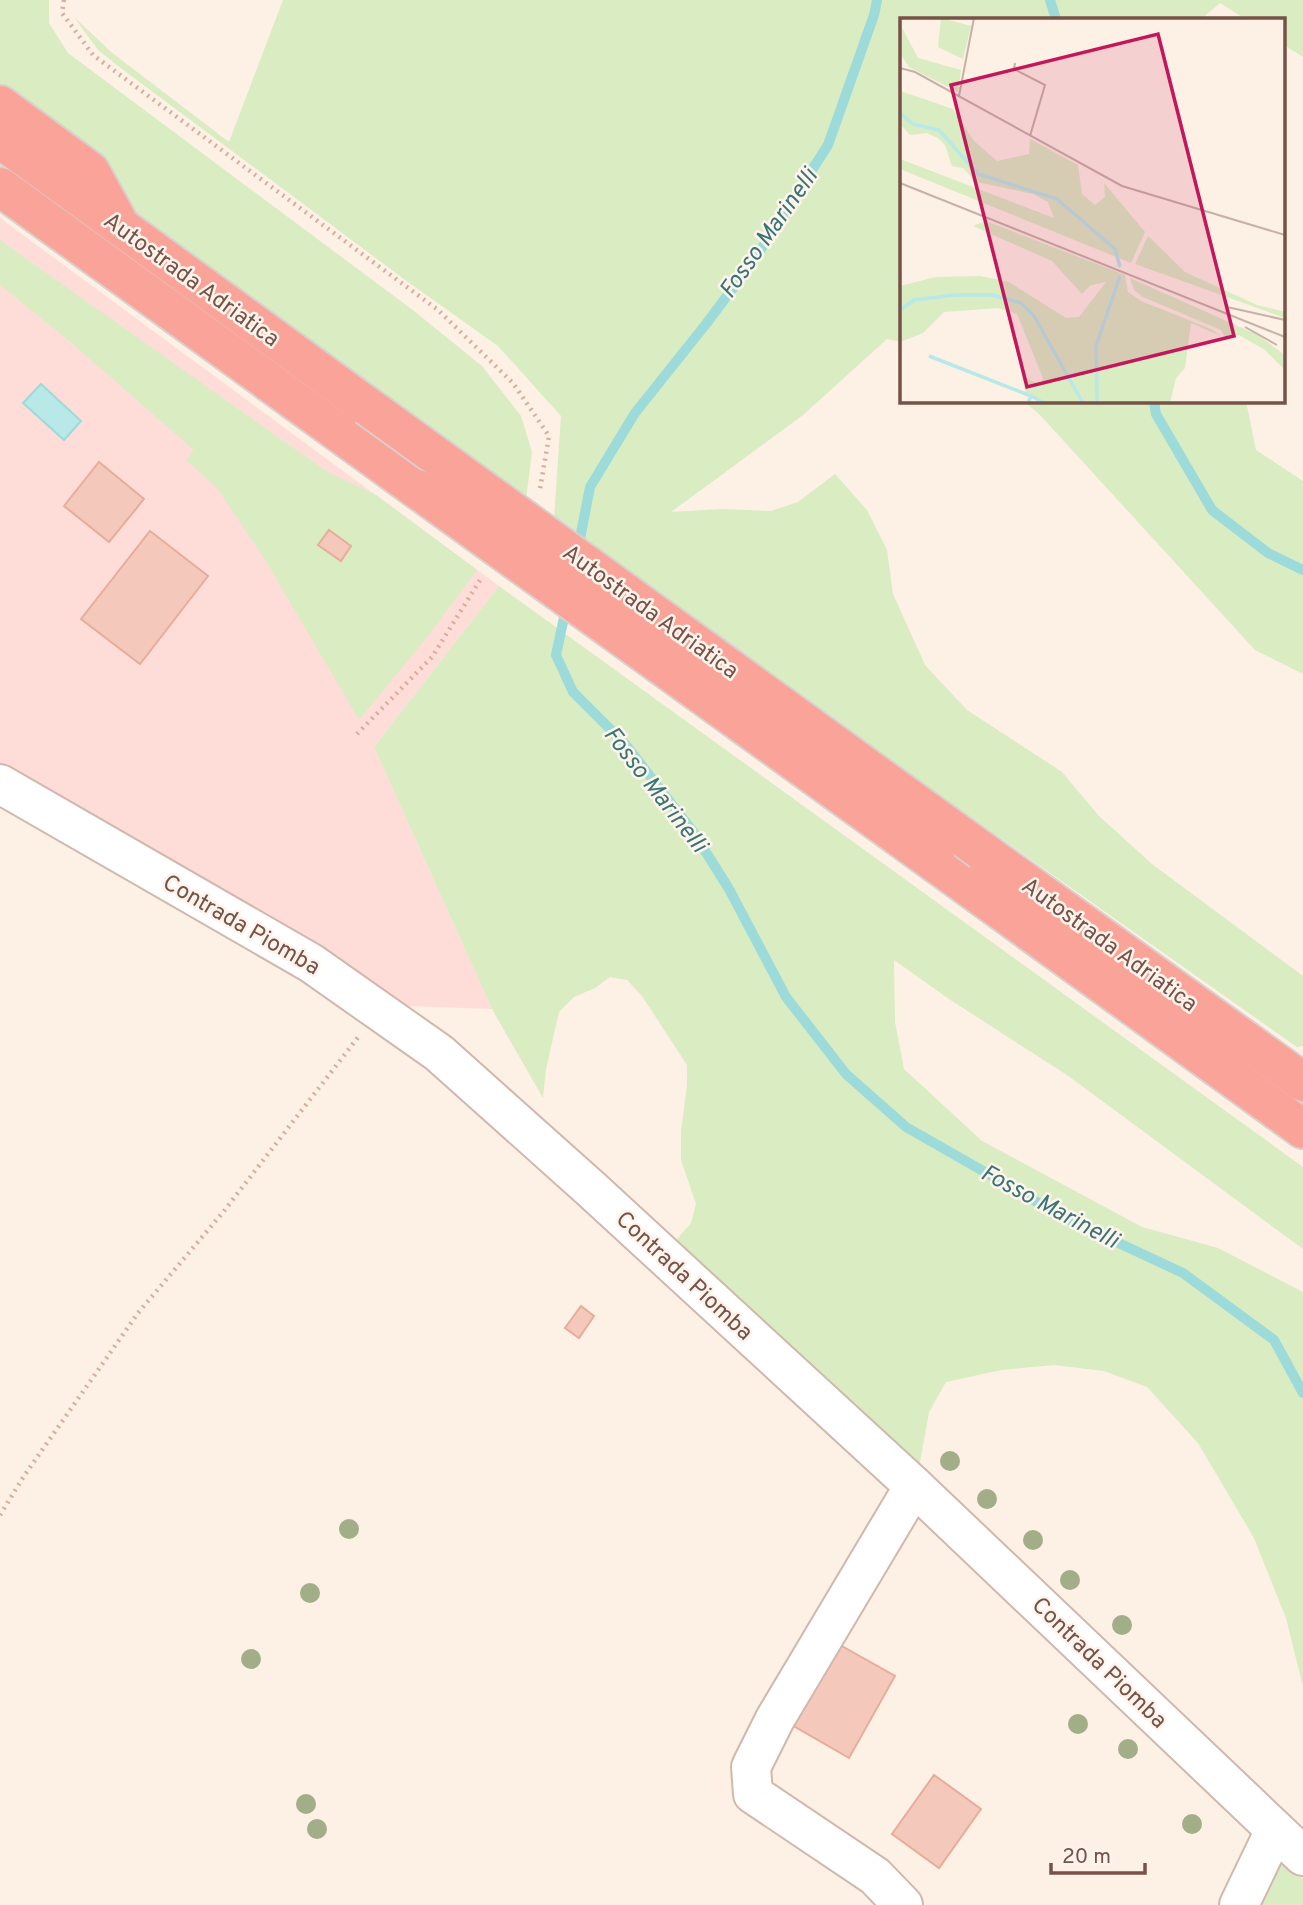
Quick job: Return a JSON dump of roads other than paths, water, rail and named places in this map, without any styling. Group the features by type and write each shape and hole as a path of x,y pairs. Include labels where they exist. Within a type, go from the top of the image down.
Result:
{"highway":[{"path":"0,105 90,171 120,226"},
{"name":"Autostrada Adriatica","path":"0,139 1303,1082"},
{"name":"Autostrada Adriatica","path":"0,187 1303,1129"}],"street":[{"name":"Contrada Piomba","path":"0,784 312,963 449,1062 914,1486 1303,1856"},
{"path":"903,1905 875,1876 753,1794 751,1766 775,1719 914,1486"},
{"path":"1239,1905 1275,1830"}],"water":[{"path":"41,384 81,421 64,440 23,403"}],"waterway":[{"name":"Fosso Marinelli","path":"578,549 590,487 635,413 754,260 828,145 877,0"},
{"path":"1050,0 1056,18"},
{"path":"1154,402 1156,414 1212,510 1268,553 1303,570"},
{"name":"Fosso Marinelli","path":"566,608 556,655 573,692 626,745 694,833 729,889 786,997 846,1074 906,1127 1065,1218 1183,1273 1274,1340 1303,1393"}]}
